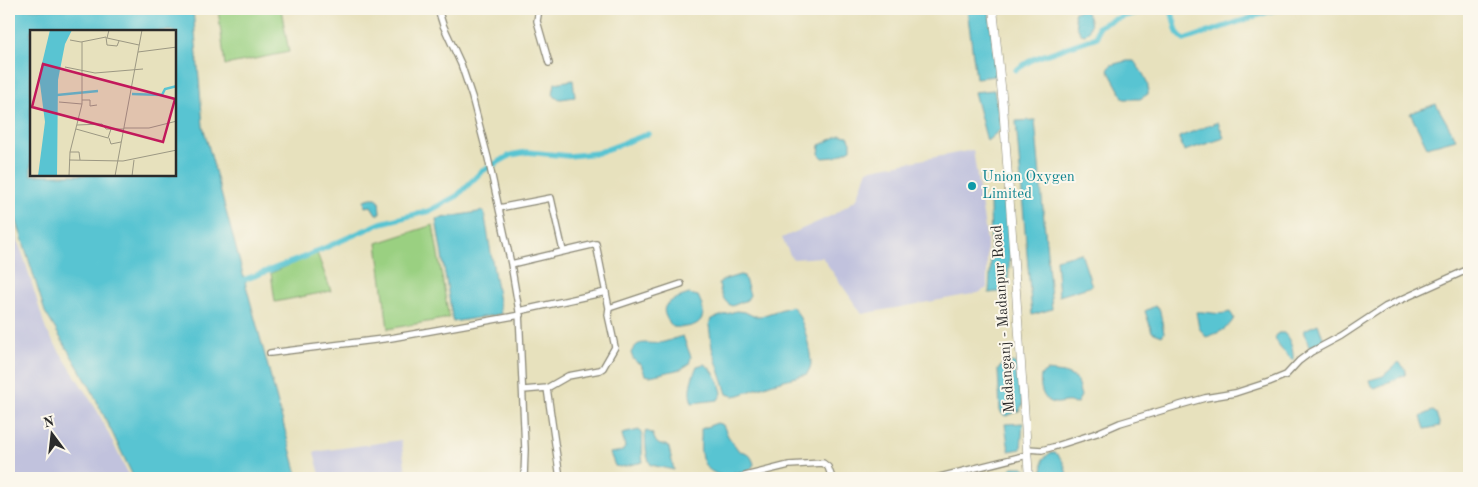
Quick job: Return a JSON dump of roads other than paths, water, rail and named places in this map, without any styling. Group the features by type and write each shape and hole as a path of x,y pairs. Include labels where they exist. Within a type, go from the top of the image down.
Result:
{"main road":[{"name":"Madanganj - Madanpur Road","path":"993,9 1002,106 1029,478"}],"street":[{"path":"438,9 443,25 461,64 488,158 520,313 524,478"},
{"path":"539,9 537,22 549,63"},
{"path":"499,208 551,198 563,251"},
{"path":"511,264 596,244 615,347 605,366 600,370 568,376 547,388 523,390"},
{"path":"936,478 1097,434 1120,423 1204,398 1254,388 1286,375 1299,361 1311,352 1341,336 1385,307 1469,269"},
{"path":"609,308 681,284"},
{"path":"270,353 391,338 520,313 606,292"},
{"path":"547,388 560,478 558,478"},
{"path":"737,478 789,465 823,463 828,466 832,478"}],"water":[{"path":"9,9 193,9 203,126 298,478 134,478 90,387 45,312 9,196"},
{"path":"967,9 989,9 996,76 976,78"},
{"path":"1082,9 1088,14 1090,21 1090,28 1085,35 1081,34 1077,27 1074,15 1075,12"},
{"path":"1134,61 1148,85 1148,94 1140,99 1124,99 1108,70 1111,65"},
{"path":"573,80 575,97 556,98 553,94 555,83"},
{"path":"994,90 1001,129 987,141 974,92"},
{"path":"1436,104 1456,139 1427,147 1410,113"},
{"path":"1035,120 1052,309 1032,315 1016,121"},
{"path":"1218,122 1224,138 1184,151 1179,137"},
{"path":"840,135 848,136 851,142 851,149 835,157 823,158 819,154 820,145"},
{"path":"1005,197 1011,230 1007,291 989,293 991,257 990,199"},
{"path":"371,198 379,200 380,214 376,214 371,206 365,207 364,200"},
{"path":"484,211 501,314 453,322 436,219"},
{"path":"1081,253 1092,286 1059,296 1056,259"},
{"path":"740,275 744,276 750,295 747,300 732,306 722,296 719,283"},
{"path":"689,294 698,296 702,305 702,317 695,325 673,327 667,320 664,309 666,305 675,299"},
{"path":"792,306 803,324 809,349 811,363 807,374 739,395 727,394 712,348 709,325 711,319 736,311 745,312 753,316 761,316"},
{"path":"1155,306 1160,311 1164,333 1162,336 1152,332 1145,311"},
{"path":"1196,312 1221,314 1230,312 1234,318 1226,328 1206,337 1199,328"},
{"path":"1318,324 1324,340 1309,347 1304,330"},
{"path":"1278,333 1284,333 1288,339 1293,361 1281,349 1275,338"},
{"path":"683,336 691,357 689,364 681,369 650,376 645,375 641,364 632,357 631,353 637,345 662,342"},
{"path":"1013,362 1017,366 1017,377 1023,404 1019,411 1006,416 1000,410 998,370 1001,366"},
{"path":"1399,362 1406,370 1405,375 1375,388 1372,386 1370,380 1383,376"},
{"path":"704,364 711,369 716,377 722,393 718,400 692,403 690,389 692,380 697,366"},
{"path":"1047,371 1064,373 1076,378 1081,396 1077,403 1054,403 1044,396 1040,379 1041,375"},
{"path":"1433,411 1436,413 1440,426 1425,429 1421,417"},
{"path":"717,423 723,425 728,436 739,451 749,454 752,458 754,464 750,470 737,476 729,476 714,473 708,469 702,459 701,429"},
{"path":"1023,423 1021,449 1009,451 1005,424"},
{"path":"639,430 643,441 643,462 621,467 615,466 610,453 623,451 625,447 622,434"},
{"path":"646,431 652,433 656,442 660,445 667,445 674,470 651,465 646,449"},
{"path":"1050,453 1056,453 1061,459 1067,478 1042,478 1043,459"},
{"path":"1013,467 1023,467 1026,469 1029,478 1010,478 1008,471"}],"waterway":[{"path":"1016,70 1033,59 1097,37 1098,27 1116,18 1149,9"},
{"path":"1171,9 1177,32 1184,40 1277,9"},
{"path":"238,282 302,258 381,223 429,211 457,196 482,171 511,155 527,152 569,156 597,153 648,134"}],"place":[{"name":"Union Oxygen Limited","path":"972,186"}]}
